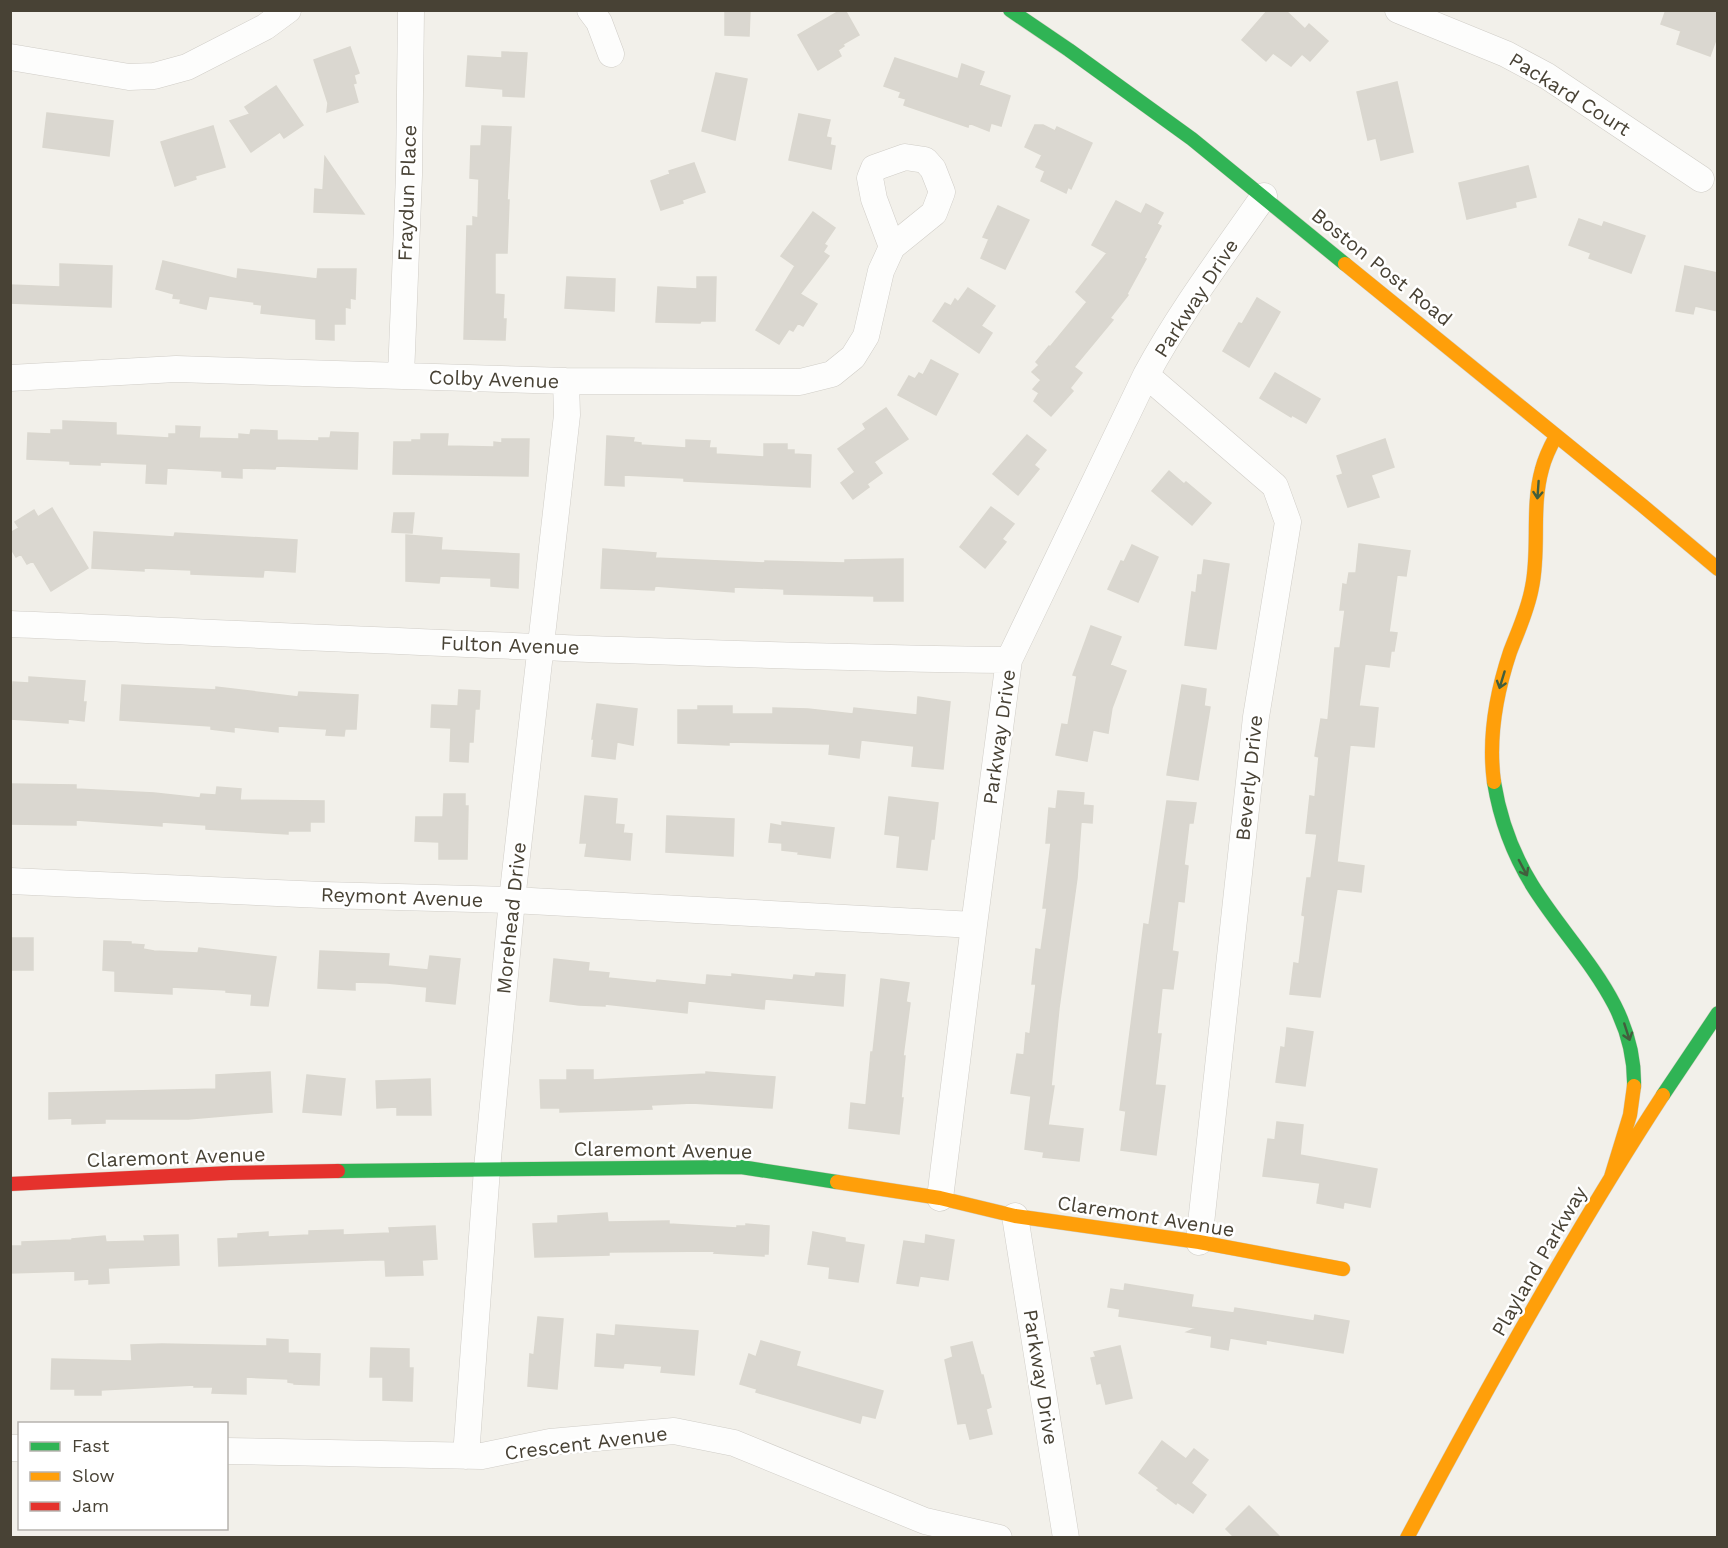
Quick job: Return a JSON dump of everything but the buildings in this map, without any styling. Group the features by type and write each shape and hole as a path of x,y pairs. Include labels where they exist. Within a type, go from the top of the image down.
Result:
{"main road":[{"name":"Boston Post Road","path":"1010,10 1184,133 1264,196 1718,569"},
{"path":"1556,436 1541,467 1538,486 1536,567 1531,594 1500,685 1493,716 1493,775 1498,804 1516,855 1541,899 1601,979 1626,1027 1633,1052 1635,1079 1632,1107 1611,1178"},
{"name":"Playland Parkway","path":"1407,1538 1530,1313 1659,1100 1718,1013"},
{"name":"Claremont Avenue","path":"10,1184 230,1173 741,1167 940,1198 1016,1216 1198,1242 1343,1269"}],"street":[{"path":"10,57 129,77 154,76 187,67 265,27 288,10"},
{"name":"Fraydun Place","path":"401,376 409,175 411,10"},
{"path":"590,10 599,22 611,54"},
{"name":"Packard Court","path":"1398,10 1506,54 1547,76 1701,179"},
{"name":"Parkway Drive","path":"940,1198 1009,660 1163,343 1264,196"},
{"name":"Colby Avenue","path":"10,378 176,369 566,381 800,381 832,374 853,357 867,336 881,271 892,247"},
{"name":"Beverly Drive","path":"1146,375 1275,486 1288,522 1256,717 1198,1242"},
{"name":"Morehead Drive","path":"466,1455 487,1169 512,900 567,415 566,381"},
{"name":"Fulton Avenue","path":"10,624 540,647 857,658 1009,660"},
{"name":"Reymont Avenue","path":"10,881 323,895 512,900 974,925"},
{"name":"Parkway Drive","path":"1016,1216 1066,1538"},
{"name":"Crescent Avenue","path":"228,1452 483,1456 550,1442 674,1431 734,1443 925,1521 999,1538"}],"traffic: fast":[{"path":"1010,10 1192,139 1345,264"},
{"path":"1494,782 1504,823 1525,873 1599,979 1625,1028 1632,1056 1634,1086"},
{"path":"1663,1095 1718,1013"},
{"path":"338,1171 741,1167 837,1182"}],"traffic: slow":[{"path":"1345,264 1718,569"},
{"path":"1494,782 1492,766 1494,716 1510,652 1530,596 1534,573 1539,484 1545,460 1556,436"},
{"path":"1611,1177 1630,1115 1634,1086"},
{"path":"1407,1538 1530,1314 1595,1203 1663,1095"},
{"path":"837,1182 940,1198 1015,1216 1199,1242 1343,1269"}],"traffic: jam":[{"path":"10,1184 230,1173 338,1171"}]}
